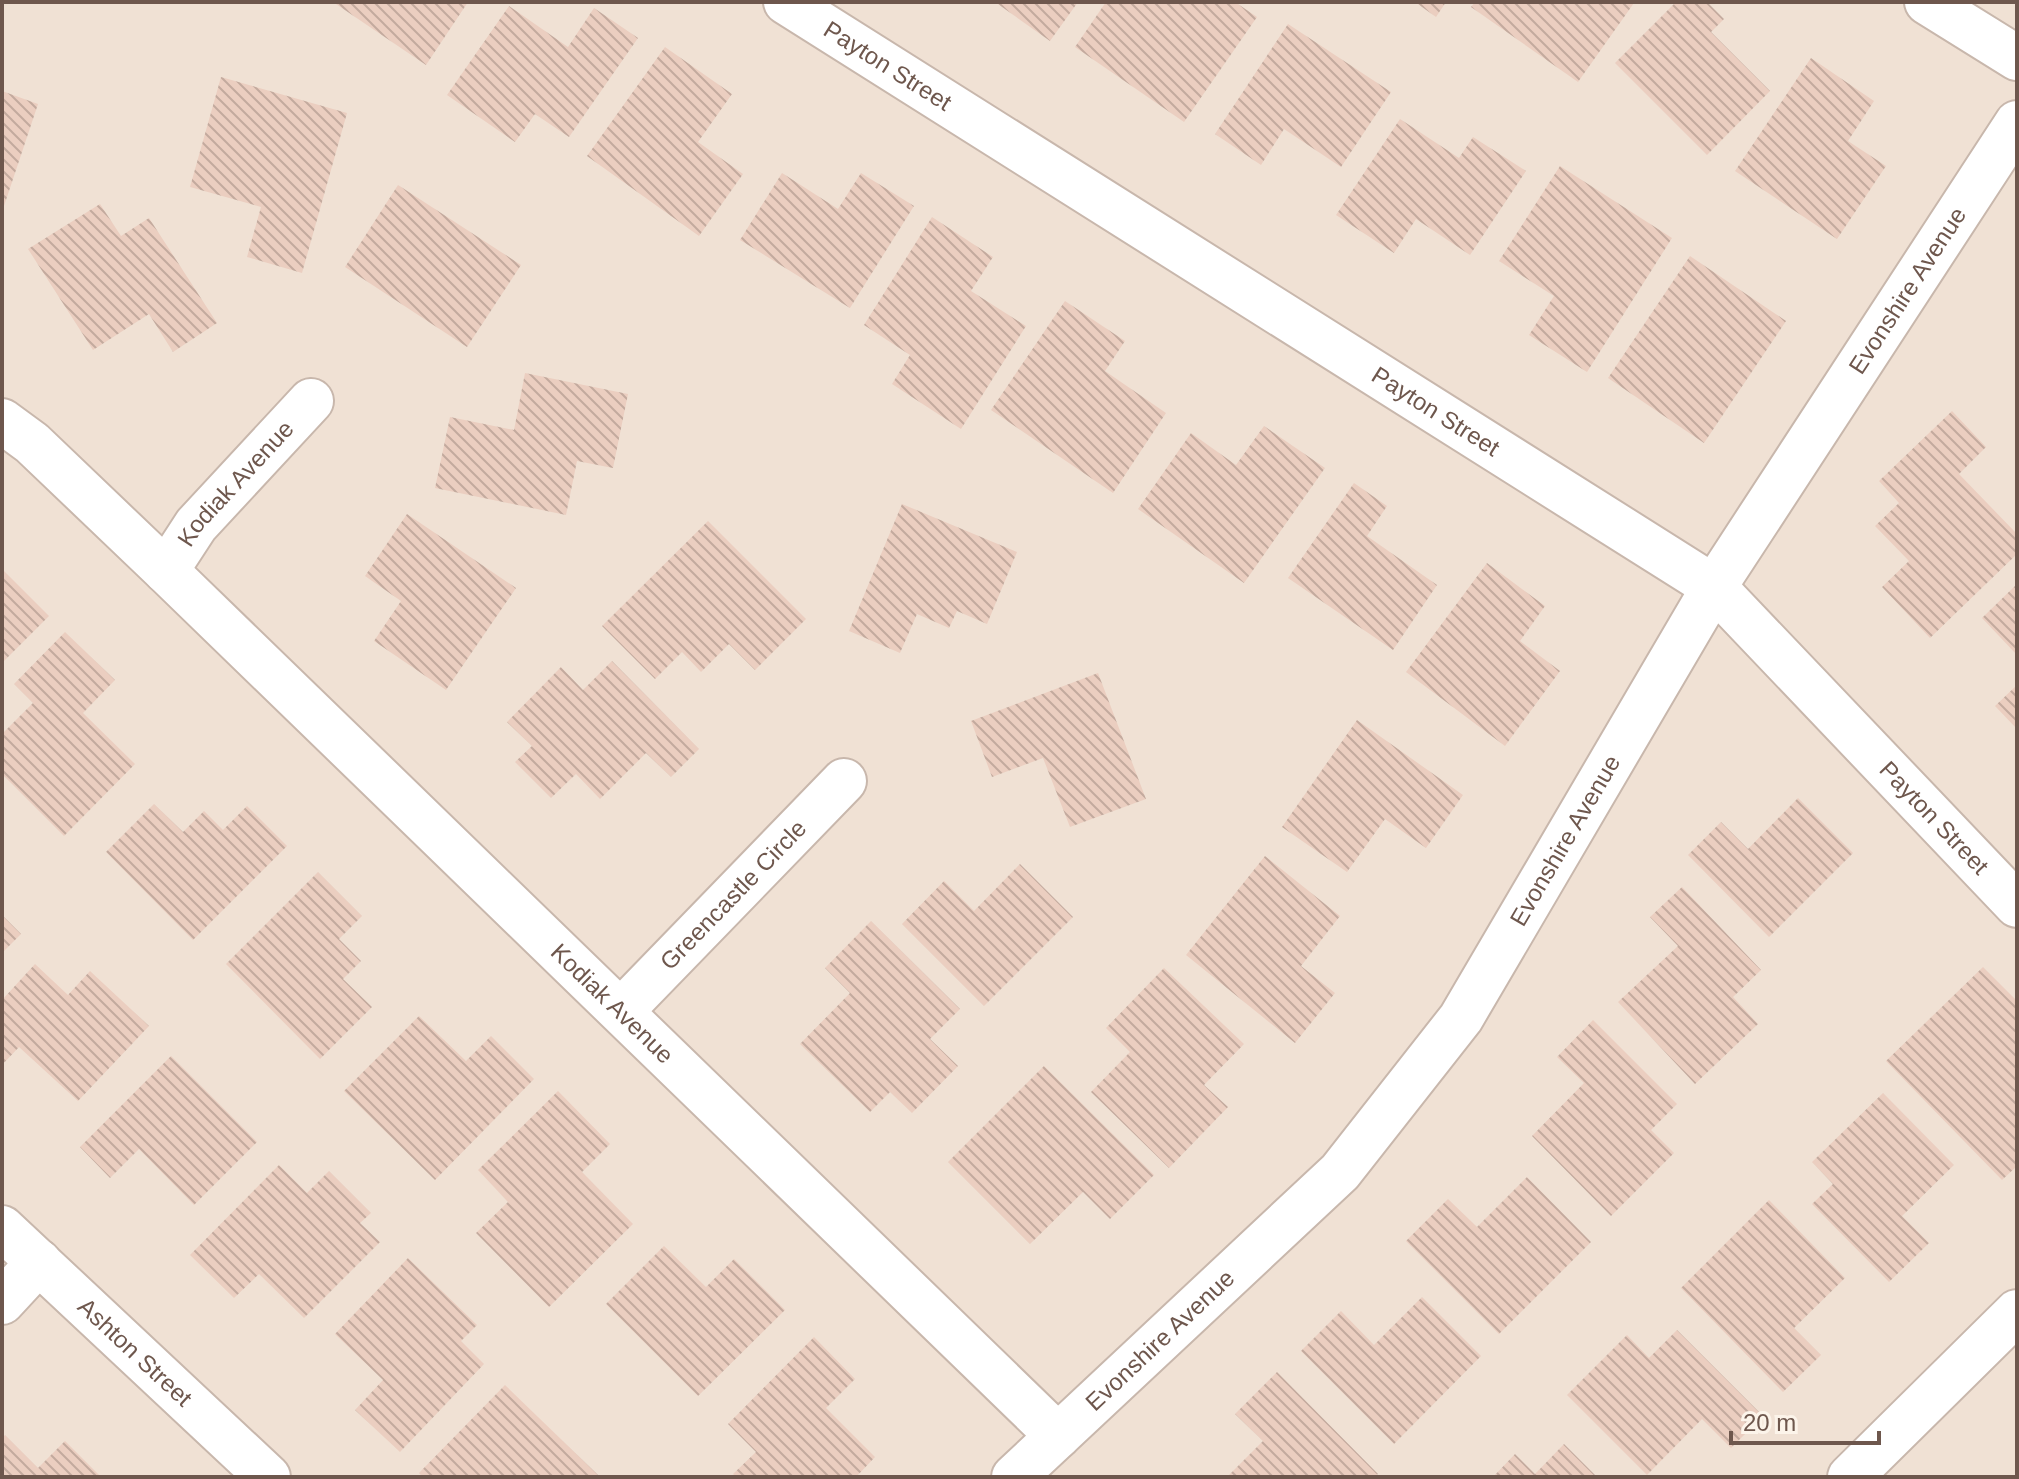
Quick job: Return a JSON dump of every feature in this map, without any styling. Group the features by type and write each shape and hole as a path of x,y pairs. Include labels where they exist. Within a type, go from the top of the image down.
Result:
{"street":[{"name":"Payton Street","path":"786,2 1714,587 2017,905"},
{"path":"1927,2 2017,58"},
{"name":"Evonshire Avenue","path":"1014,1477 1340,1172 1461,1018 1714,587 2017,123"},
{"name":"Kodiak Avenue","path":"166,571 196,525 311,401"},
{"name":"Kodiak Avenue","path":"2,421 32,443 166,571 1058,1436"},
{"name":"Greencastle Circle","path":"622,1010 844,781"},
{"name":"Ashton Street","path":"2,1228 268,1477"},
{"path":"2,1302 39,1262"},
{"path":"1850,1477 2017,1312"}],"shaded area":[{"path":"2,2 2017,2 2017,1477 2,1477"}],"building":[{"path":"333,2 468,2 426,65"},
{"path":"995,2 1078,2 1050,41"},
{"path":"1106,2 1235,2 1257,17 1184,122 1075,47"},
{"path":"1415,2 1446,2 1436,17"},
{"path":"1475,2 1634,3 1578,82 1471,7"},
{"path":"1676,2 1707,2 1724,19 1711,32 1770,91 1707,155 1615,63"},
{"path":"509,6 568,47 594,8 638,38 569,137 535,114 515,142 447,95"},
{"path":"1288,24 1391,92 1341,167 1284,129 1261,165 1215,134"},
{"path":"665,47 732,94 698,142 743,174 699,236 587,156"},
{"path":"1811,58 1874,101 1848,141 1886,166 1837,239 1735,171"},
{"path":"221,77 347,113 302,273 247,257 261,207 190,187"},
{"path":"2,91 38,104 3,209 2,208"},
{"path":"1400,119 1459,158 1473,137 1526,171 1470,255 1416,219 1394,253 1336,215"},
{"path":"1560,166 1672,238 1587,372 1529,335 1554,296 1499,261"},
{"path":"782,173 838,209 861,173 914,206 850,308 740,240"},
{"path":"398,185 521,265 467,347 345,267"},
{"path":"100,204 121,236 149,218 217,323 173,352 149,314 93,350 28,249"},
{"path":"932,217 993,257 971,291 1026,326 961,429 892,384 910,355 864,325"},
{"path":"1690,256 1786,321 1704,443 1608,378"},
{"path":"1065,301 1125,341 1105,371 1166,413 1113,493 991,410"},
{"path":"525,373 628,394 613,468 577,461 566,515 435,488 450,417 514,430"},
{"path":"1952,411 1986,447 1959,474 2017,534 2017,554 1930,638 1882,587 1909,561 1875,526 1899,503 1879,481"},
{"path":"1264,426 1325,468 1244,583 1138,509 1191,433 1236,465"},
{"path":"1354,483 1387,506 1367,536 1437,585 1393,650 1288,578"},
{"path":"902,504 1017,552 987,624 957,611 949,628 917,614 900,653 849,631"},
{"path":"407,514 516,588 446,690 374,641 401,601 365,576"},
{"path":"708,521 806,619 755,670 729,644 701,672 682,652 655,679 602,626"},
{"path":"1487,563 1545,606 1520,641 1560,671 1505,746 1406,672"},
{"path":"2,569 49,616 2,663"},
{"path":"2017,584 2017,655 1982,618"},
{"path":"65,632 115,680 83,713 135,764 64,836 2,774 2,734 33,703 14,684"},
{"path":"612,661 699,749 671,777 646,753 600,799 576,774 551,798 515,762 532,746 507,722 561,667 583,690"},
{"path":"1098,673 1146,799 1070,827 1043,758 992,777 971,721"},
{"path":"2017,685 2017,729 1995,706"},
{"path":"1357,720 1463,795 1426,848 1385,819 1347,872 1282,827"},
{"path":"1798,798 1853,853 1769,937 1688,855 1721,822 1748,849"},
{"path":"154,804 183,832 204,811 223,830 247,806 287,846 193,940 106,852"},
{"path":"1265,856 1340,916 1301,966 1335,993 1295,1043 1186,955"},
{"path":"1020,864 1073,917 984,1006 902,924 944,881 974,911"},
{"path":"318,872 362,916 339,939 361,961 343,979 372,1007 320,1059 226,964"},
{"path":"1682,887 1761,970 1733,997 1758,1024 1695,1084 1618,1002 1678,946 1650,917"},
{"path":"2,915 21,934 2,953"},
{"path":"871,921 960,1009 930,1039 958,1066 912,1113 890,1092 870,1112 800,1044 850,993 825,968"},
{"path":"35,964 68,995 90,971 149,1026 78,1101 19,1047 2,1065 2,1000"},
{"path":"1983,967 2017,1001 2017,1166 2002,1180 1886,1061"},
{"path":"1164,968 1244,1044 1204,1085 1228,1107 1169,1168 1091,1092 1130,1052 1106,1028"},
{"path":"419,1016 466,1061 491,1036 534,1079 435,1180 344,1091"},
{"path":"1593,1020 1677,1104 1651,1130 1674,1153 1611,1216 1532,1136 1584,1083 1557,1057"},
{"path":"171,1056 257,1142 194,1205 139,1149 110,1178 80,1147"},
{"path":"1044,1066 1154,1175 1110,1219 1083,1192 1030,1244 948,1162"},
{"path":"558,1091 610,1144 582,1172 633,1224 549,1307 476,1233 508,1202 478,1170"},
{"path":"1883,1093 1954,1165 1902,1216 1929,1243 1889,1282 1812,1204 1833,1184 1812,1162"},
{"path":"279,1165 307,1193 329,1171 371,1213 360,1223 380,1242 304,1318 259,1274 234,1298 190,1255"},
{"path":"1527,1177 1591,1242 1499,1334 1406,1241 1448,1199 1477,1227"},
{"path":"1769,1200 1845,1278 1794,1328 1821,1355 1783,1392 1681,1288"},
{"path":"664,1246 706,1287 734,1259 785,1310 698,1396 606,1304"},
{"path":"408,1258 477,1325 461,1341 484,1364 400,1452 355,1410 383,1380 335,1334"},
{"path":"1422,1297 1481,1356 1394,1444 1301,1351 1341,1311 1374,1345"},
{"path":"1677,1330 1763,1416 1731,1448 1702,1419 1647,1475 1567,1395 1627,1335 1649,1358"},
{"path":"814,1337 855,1379 826,1408 875,1457 856,1477 736,1477 733,1474 756,1452 728,1424"},
{"path":"1277,1372 1378,1474 1374,1477 1227,1477 1263,1441 1235,1414"},
{"path":"505,1385 598,1475 423,1477 419,1473"},
{"path":"5,1435 38,1468 65,1441 101,1477 2,1477 2,1438"},
{"path":"1564,1444 1597,1477 1493,1477 1515,1454 1535,1474"}]}
